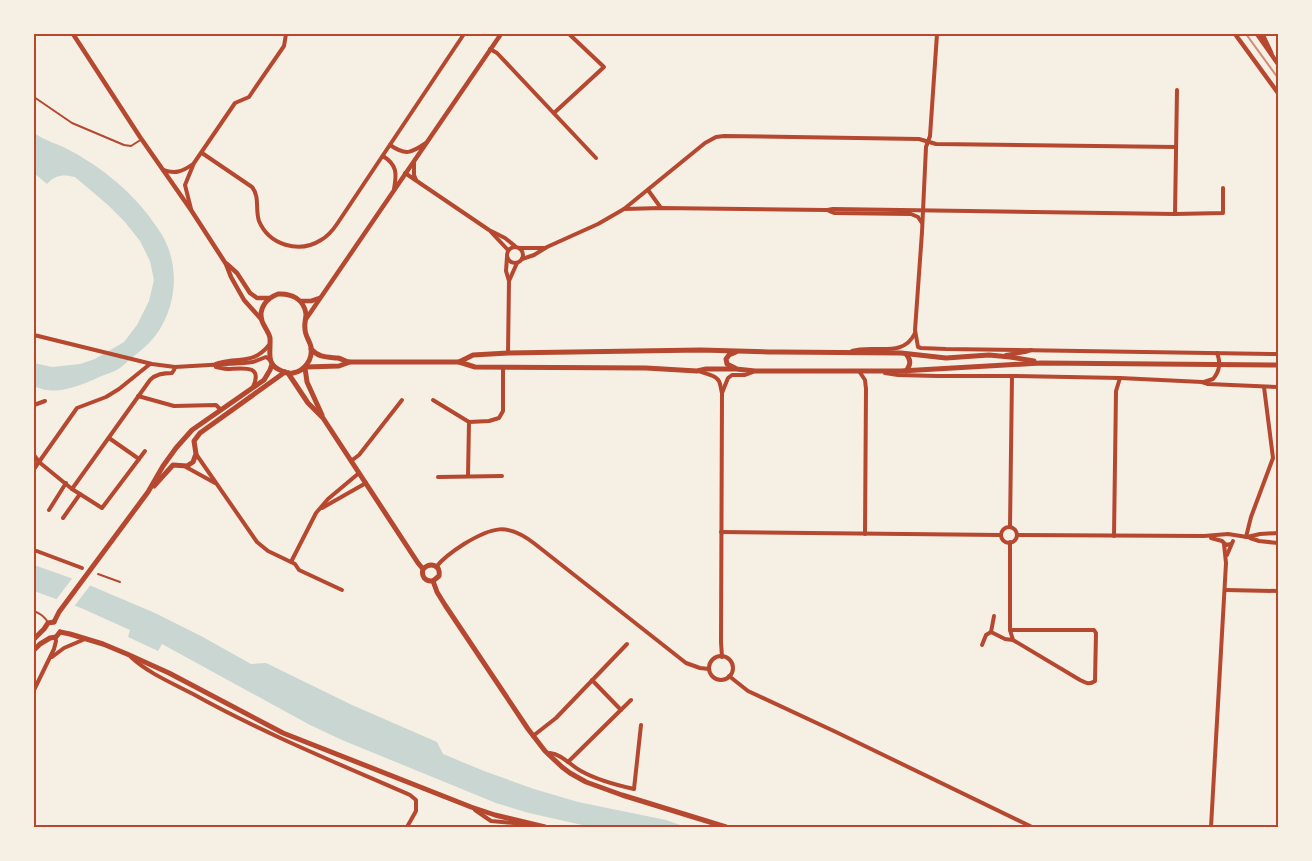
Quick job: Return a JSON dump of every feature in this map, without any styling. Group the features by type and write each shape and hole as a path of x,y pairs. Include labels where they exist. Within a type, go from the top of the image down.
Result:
{"main road":[{"path":"1262,34 1271,53"},
{"path":"148,492 176,448 192,430 264,380 270,370 271,362 270,338 262,319 263,307 269,298 278,294 288,294 301,301 306,313 304,328 311,349 310,359 305,367 307,382 323,418 423,569"},
{"path":"311,349 321,356 340,358 350,362 459,362 475,367 646,368 697,371 706,369 755,371 906,371 1042,363 1278,365"},
{"path":"459,362 473,355 508,353 701,350 920,354 946,358 983,355 1042,363"},
{"path":"736,352 729,355 726,359 727,364 736,369"},
{"path":"906,354 910,362 906,371"},
{"path":"271,362 276,369 287,373 294,373 305,367 340,366 350,362"},
{"path":"287,373 308,403 323,418"},
{"path":"34,639 59,612 148,492 172,466 183,466 193,462 195,452 194,441 200,433 287,373"},
{"path":"180,444 192,446 195,452"},
{"path":"174,451 174,459 183,466"},
{"path":"428,565 436,566 439,573 433,581 428,581 422,574 423,569 428,565"},
{"path":"433,581 442,600 533,736 545,751 570,773 586,782 622,795 726,827"},
{"path":"51,622 59,626 60,632"},
{"path":"44,628 45,634 52,637"},
{"path":"34,650 40,644 60,632 85,639 128,654 169,673 283,733 471,807 545,827"}],"street":[{"path":"73,34 142,139 192,210 226,264 244,300 262,319"},
{"path":"192,210 185,185 194,163 235,103 249,97 284,46 286,34"},
{"path":"202,152 252,187 256,193 259,220 266,232 275,240 296,247 315,244 331,232 464,34"},
{"path":"306,320 501,34"},
{"path":"554,113 604,67 569,34"},
{"path":"920,354 915,331 926,147 930,136 937,34"},
{"path":"1235,34 1278,93"},
{"path":"1257,34 1278,64"},
{"path":"490,49 497,53 596,158"},
{"path":"1175,214 1177,90"},
{"path":"509,281 517,263 522,259 598,224 624,209 705,143 716,137 919,139 936,144 1176,147"},
{"path":"390,145 398,150 408,152 414,151 426,143"},
{"path":"383,156 393,164 395,170 394,190"},
{"path":"415,158 413,167 417,182"},
{"path":"163,170 176,173 194,163"},
{"path":"405,173 515,246 520,248 547,248"},
{"path":"624,209 1223,213 1223,188"},
{"path":"648,190 661,208"},
{"path":"827,210 834,213 911,214 918,217 922,223"},
{"path":"489,230 508,250"},
{"path":"508,353 509,281 506,271 508,250 515,246"},
{"path":"520,248 523,253 522,259"},
{"path":"507,257 511,262 517,263"},
{"path":"226,264 237,273 250,293 257,298 269,298"},
{"path":"301,301 311,301 320,298"},
{"path":"848,352 860,348 904,347 912,339 915,331"},
{"path":"34,335 150,364 175,367 253,362 266,357 271,362"},
{"path":"212,366 219,362 252,359 260,355 269,345"},
{"path":"918,347 1278,354"},
{"path":"1001,356 1033,350"},
{"path":"875,371 898,376 1120,378 1202,382 1211,381 1215,378 1219,369 1217,353"},
{"path":"34,469 77,408 106,397 150,364"},
{"path":"212,366 226,369 249,368 253,370 256,373 253,387"},
{"path":"72,489 154,376 172,372 175,367"},
{"path":"434,400 469,422 489,421 499,418 503,410 503,367"},
{"path":"697,371 712,375 719,380 722,393 722,656"},
{"path":"722,393 726,381 732,375 745,375 755,371"},
{"path":"860,371 865,380 866,389 865,534"},
{"path":"1010,527 1012,376"},
{"path":"1114,536 1116,391 1120,378"},
{"path":"1202,382 1208,384 1278,387"},
{"path":"1246,537 1251,517 1273,458 1264,387"},
{"path":"138,396 174,406 216,405 220,409"},
{"path":"351,460 359,455 402,400"},
{"path":"34,405 45,401"},
{"path":"468,476 469,422"},
{"path":"109,438 139,459"},
{"path":"1271,441 1278,440"},
{"path":"34,455 39,462 72,489 102,508 145,451"},
{"path":"195,452 257,542 268,551 295,564 299,570 342,590"},
{"path":"183,466 216,484"},
{"path":"291,562 316,513 333,494 359,473"},
{"path":"438,478 502,476"},
{"path":"49,510 66,483"},
{"path":"320,509 366,483"},
{"path":"63,518 80,494"},
{"path":"1010,527 1004,529 1002,535 1004,541 1010,542 1017,535"},
{"path":"1010,527 1016,531 1017,535"},
{"path":"436,566 448,554 484,533 504,529 516,532 530,540 686,663 709,669"},
{"path":"721,532 1002,535"},
{"path":"1204,536 1227,545 1246,537 1278,533"},
{"path":"1017,535 1227,535 1278,543"},
{"path":"1226,562 1232,542 1232,537 1227,535"},
{"path":"1211,827 1225,590 1226,562 1222,538 1227,535"},
{"path":"1010,542 1010,630 1013,640"},
{"path":"34,550 82,568"},
{"path":"1225,590 1278,591"},
{"path":"982,645 986,635 991,632 994,616"},
{"path":"991,632 1005,639 1013,640 1087,684 1095,681 1096,633 1094,630 1010,630"},
{"path":"34,690 56,644 52,637"},
{"path":"49,660 64,648 85,639"},
{"path":"533,736 556,718 628,644"},
{"path":"128,654 149,670 229,714 410,795 416,800 416,811 407,827"},
{"path":"722,656 732,664 732,673 723,680 715,679 710,673 710,662 722,656"},
{"path":"730,676 748,691 1032,827"},
{"path":"592,680 621,710"},
{"path":"568,762 631,700"},
{"path":"548,754 556,754 580,771 634,789 641,725"},
{"path":"471,807 490,823 532,824"}],"lane":[{"path":"34,97 72,123 124,145 131,146 142,139"},
{"path":"98,574 120,582"},
{"path":"34,611 51,622"}],"shaded area":[{"path":"34,133 85,159 110,177 133,198 162,235 172,262 174,277 170,305 165,319 149,343 118,369 81,385 53,391 34,386 34,363 52,367 80,364 95,359 124,342 137,325 149,301 154,280 150,261 140,241 108,205 75,177 60,176 47,184 34,173"},
{"path":"34,565 82,582 155,613 251,664 266,663 352,705 437,742 443,754 484,771 578,802 666,820 686,827 591,827 529,813 496,803 342,740 310,725 162,644 158,651 128,637 130,630 81,608 34,591"}],"pier":[{"path":"74,576 92,583 73,608 55,601"}],"railway":[{"path":"1246,34 1278,78"}]}
